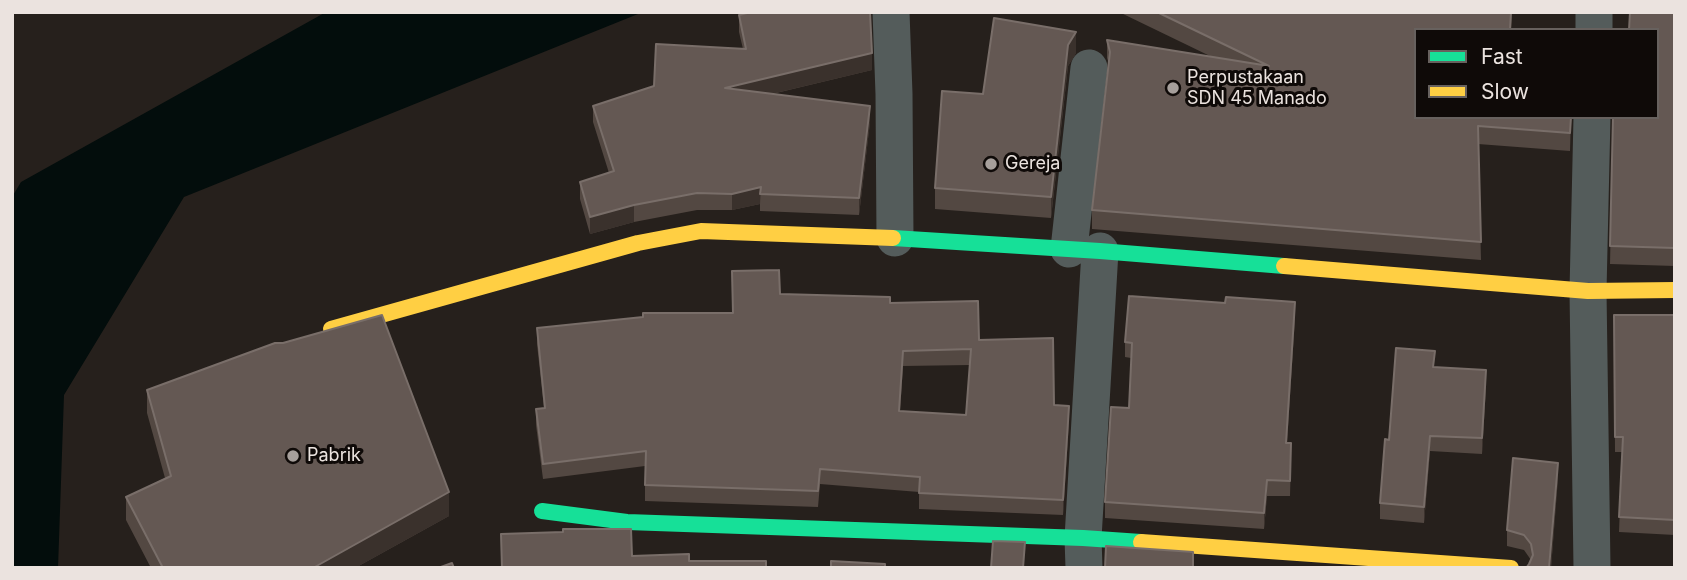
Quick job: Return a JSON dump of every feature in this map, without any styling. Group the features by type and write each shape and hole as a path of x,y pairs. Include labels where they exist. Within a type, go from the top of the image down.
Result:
{"street":[{"path":"891,12 895,238"},
{"path":"1083,553 1084,250 1089,68"},
{"path":"1592,119 1588,291 1592,568"},
{"path":"317,333 638,243 701,231 895,238 1084,250 1588,291 1675,290"},
{"path":"542,511 627,522 1083,553 1511,568"}],"shaded area":[{"path":"326,12 643,12 184,197 64,395 58,568 12,568 12,197 21,182"}],"building":[{"path":"751,12 870,12 872,53 725,88 870,106 859,198 760,194 761,187 732,194 697,193 590,217 580,182 614,171 593,106 654,86 656,44 746,49 739,15"},
{"path":"1157,12 1511,12 1510,28 1414,28 1414,119 1571,119 1570,133 1478,126 1481,242 1092,210 1110,52 1107,40 1269,66"},
{"path":"1630,12 1675,12 1675,248 1610,246 1613,119 1659,119 1659,28 1629,28"},
{"path":"994,18 1076,32 1068,45 1051,197 935,188 942,91 983,94"},
{"path":"779,270 780,294 890,297 890,303 978,301 979,340 1053,338 1054,405 1069,406 1063,500 919,493 920,477 820,469 818,491 645,485 646,451 543,464 536,409 545,408 537,328 643,317 643,313 733,313 732,271","holes":["971,349 966,415 899,411 903,351"]},
{"path":"1129,296 1225,303 1226,297 1295,302 1286,443 1291,443 1290,481 1267,480 1264,513 1105,502 1111,407 1129,408 1132,343 1125,342"},
{"name":"Pabrik","path":"382,315 449,492 313,568 163,568 126,497 171,476 147,390 275,343"},
{"path":"1614,315 1675,315 1675,520 1619,517 1623,437 1615,437"},
{"path":"1396,348 1435,351 1433,367 1486,370 1482,438 1430,436 1424,507 1380,503 1385,439 1389,440"},
{"path":"1513,458 1558,463 1549,568 1526,568 1533,555 1531,544 1524,535 1507,530"},
{"path":"563,529 631,529 632,556 689,554 689,561 766,561 766,568 502,568 501,534 563,532"},
{"path":"993,541 1025,542 1023,568 991,568"},
{"path":"1106,546 1193,552 1193,568 1105,568"},
{"path":"831,561 912,568 831,568"},
{"path":"452,563 454,568 438,568"}],"traffic: fast":[{"path":"893,238 1284,266"},
{"path":"542,511 627,522 1141,542"}],"traffic: slow":[{"path":"331,329 638,243 701,231 893,238"},
{"path":"1284,266 1588,291 1675,290"},
{"path":"1141,542 1511,568"}],"place":[{"name":"Perpustakaan SDN 45 Manado","path":"1173,88"},
{"name":"Gereja","path":"991,164"},
{"name":"Pabrik","path":"293,456"}]}
